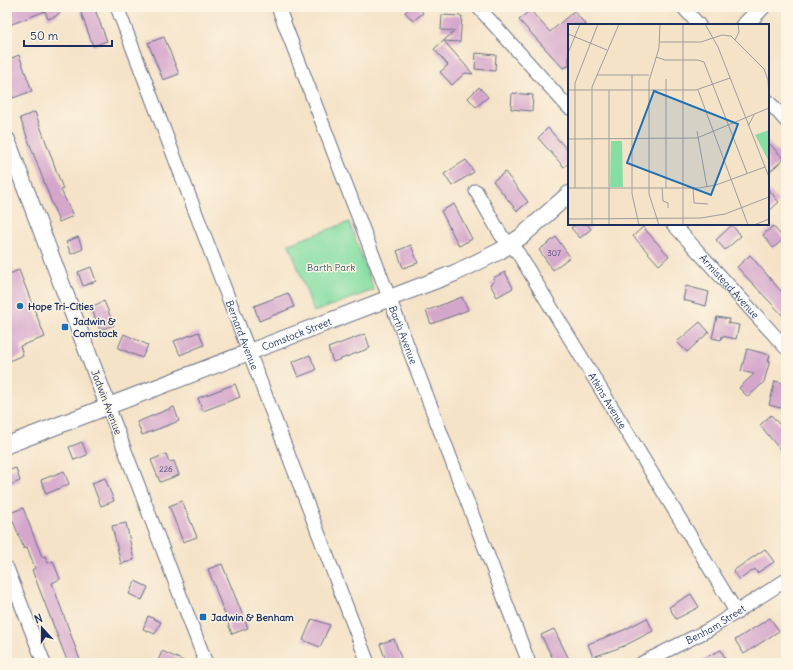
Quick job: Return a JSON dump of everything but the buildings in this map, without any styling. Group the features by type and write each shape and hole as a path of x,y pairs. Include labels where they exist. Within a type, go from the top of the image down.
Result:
{"street":[{"name":"Bernard Avenue","path":"117,7 368,663"},
{"name":"Barth Avenue","path":"278,7 529,663"},
{"path":"478,7 568,107"},
{"path":"683,7 698,24"},
{"path":"745,24 762,7"},
{"path":"769,102 786,121"},
{"name":"Jadwin Avenue","path":"7,140 206,663"},
{"name":"Atkins Avenue","path":"476,191 501,235 518,253 737,613"},
{"name":"Comstock Street","path":"7,445 455,274 522,236 568,195"},
{"name":"Armistead Avenue","path":"674,225 786,348"},
{"path":"7,568 44,663"},
{"name":"Benham Street","path":"642,663 686,642 737,613 786,580"}],"green space":[{"name":"Barth Park","path":"349,222 374,290 314,312 289,244"}],"place":[{"name":"Hope Tri-Cities","path":"20,306"},
{"name":"Jadwin & Comstock","path":"65,327"},
{"name":"Jadwin & Benham","path":"203,617"}]}
